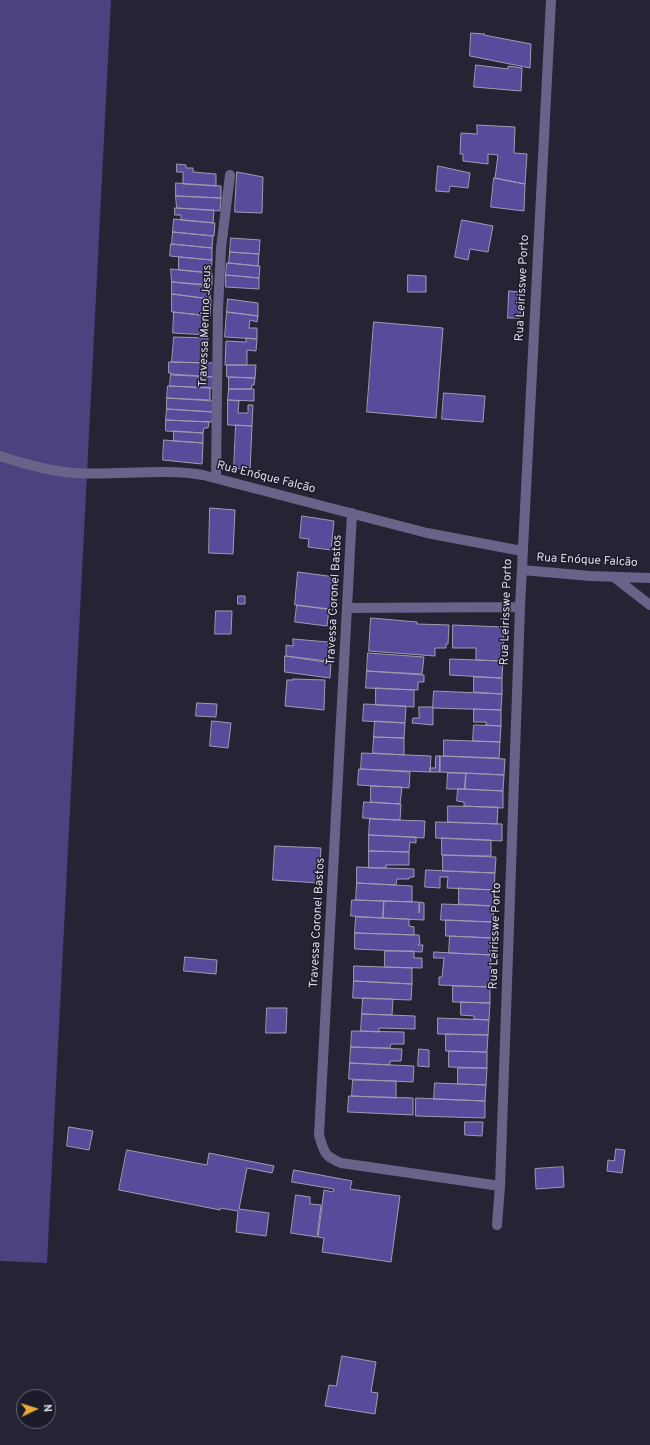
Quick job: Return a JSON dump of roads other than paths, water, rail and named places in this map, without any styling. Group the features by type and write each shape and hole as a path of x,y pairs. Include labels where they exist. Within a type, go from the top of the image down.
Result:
{"street":[{"name":"Rua Leirisswe Porto","path":"497,1225 500,1186 522,551 551,0"},
{"name":"Travessa Menino Jesus","path":"216,478 218,310 221,248 230,175"},
{"name":"Rua Enóque Falcão","path":"0,456 26,465 53,471 101,473 190,473 216,478 450,538 522,551"},
{"name":"Travessa Coronel Bastos","path":"352,513 319,1135 323,1149 328,1158 341,1162 500,1186"},
{"name":"Rua Enóque Falcão","path":"522,570 614,577 650,578"},
{"path":"614,577 650,605"},
{"path":"348,608 520,607"}]}
